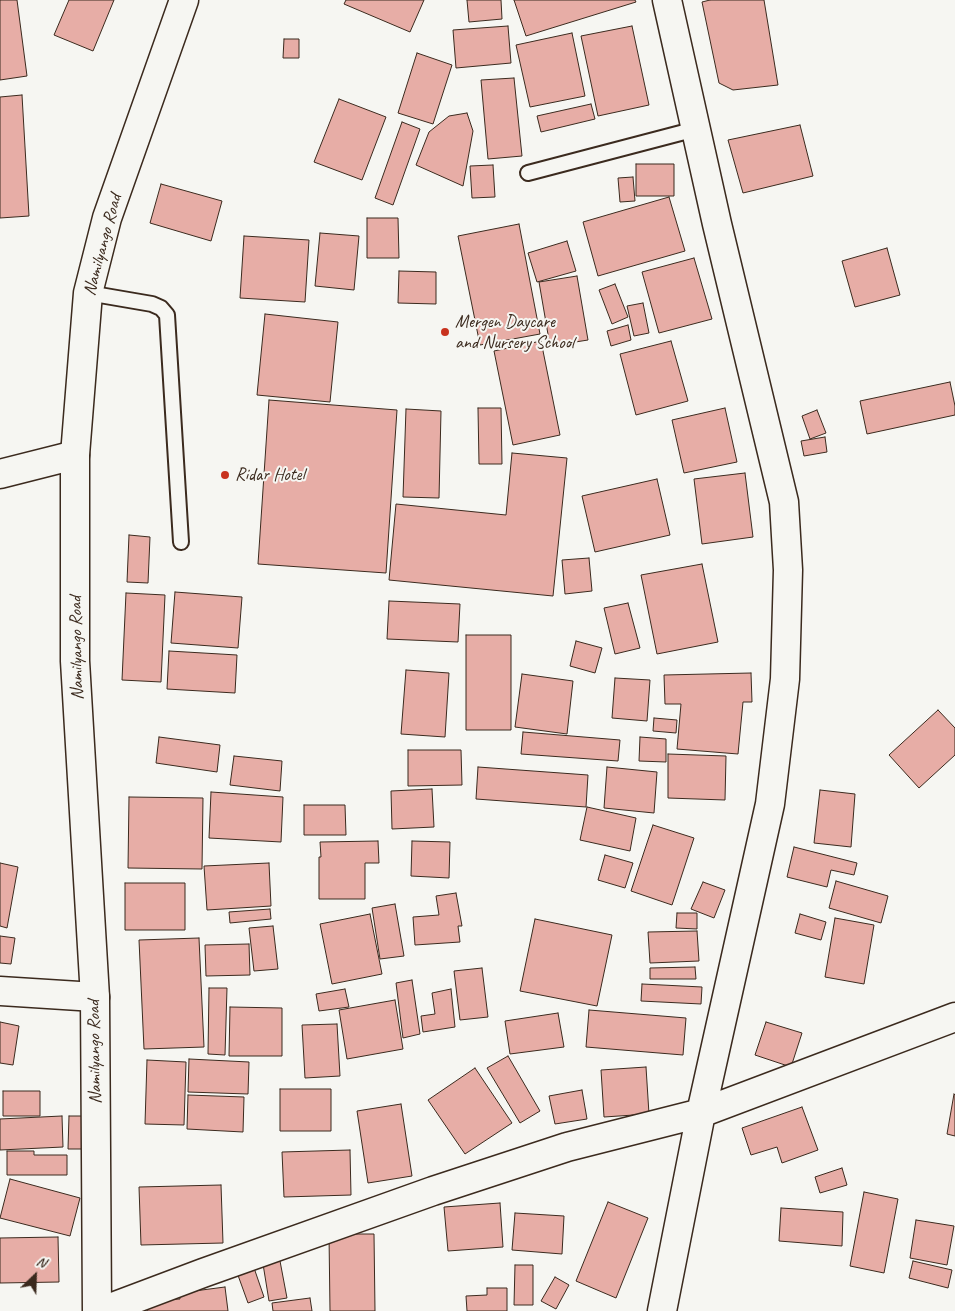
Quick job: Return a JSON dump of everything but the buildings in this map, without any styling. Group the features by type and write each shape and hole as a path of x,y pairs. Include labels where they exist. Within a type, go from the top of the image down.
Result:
{"street":[{"name":"Namilyango Road","path":"97,1311 95,997 75,661 75,455 88,293 107,218 184,0"},
{"path":"662,1311 701,1113 770,804 785,679 788,570 784,502 719,233 667,0"},
{"path":"0,474 75,455"},
{"path":"0,990 95,997"},
{"path":"102,1311 433,1191 567,1147 701,1113 955,1017"}],"lane":[{"path":"528,173 696,129"},
{"path":"88,293 152,304 161,308 167,315 182,542"}],"place":[{"name":"Mergen Daycare and Nursery School","path":"445,332"},
{"name":"Ridar Hotel","path":"225,475"}]}
